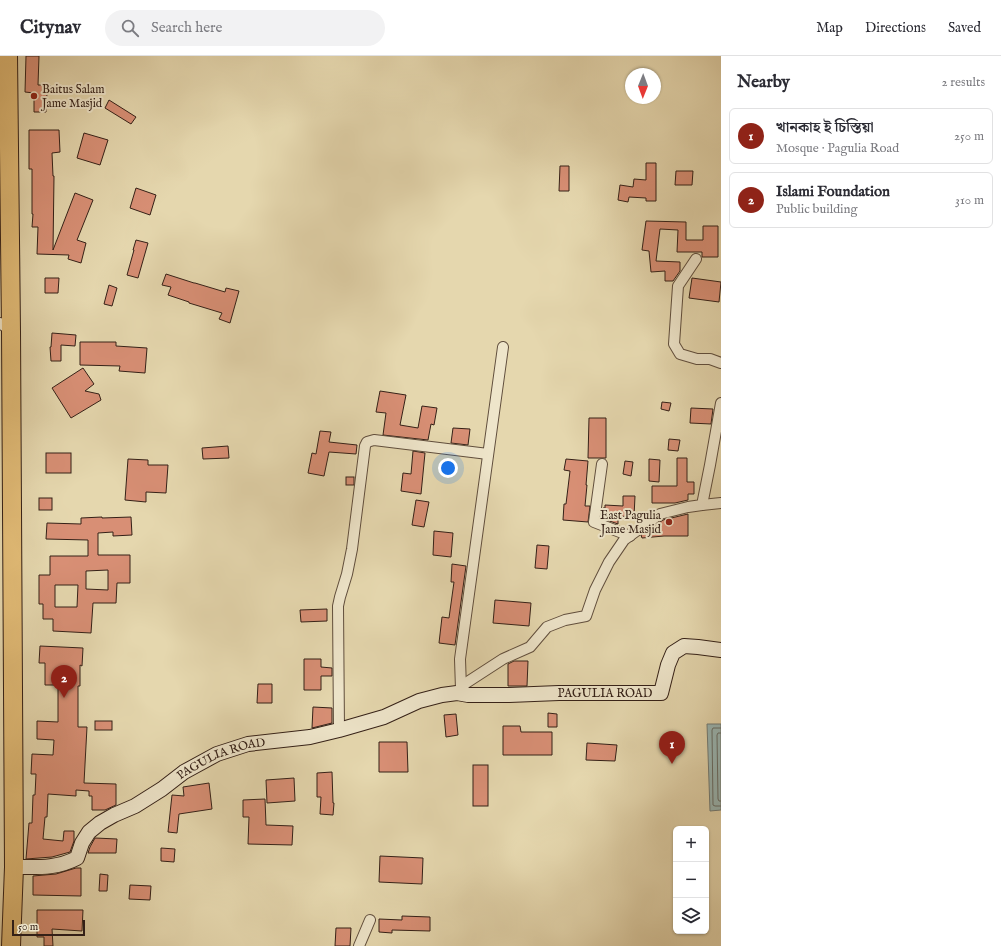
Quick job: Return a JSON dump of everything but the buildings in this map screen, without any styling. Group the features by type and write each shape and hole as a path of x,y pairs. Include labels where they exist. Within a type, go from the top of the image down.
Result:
{"highway":[{"path":"8,56 6,327 14,867 6,929 11,946"}],"street":[{"path":"696,258 678,286 674,344 680,354 698,359 710,359 721,363"},
{"path":"459,691 460,659 503,347"},
{"path":"702,505 721,403"},
{"path":"339,730 338,606 352,549 365,446 367,442 374,440 488,454"},
{"path":"602,464 594,522 630,536"},
{"name":"PAGULIA ROAD","path":"14,867 46,867 66,864 77,858 82,843 89,832 100,823 135,806 162,789 184,772 217,754 248,744 310,737 339,730 384,717 419,702 459,691 466,684 503,659 530,647 547,627 565,620 586,616 595,590 609,562 624,540 660,514 688,507 721,503"},
{"name":"PAGULIA ROAD","path":"459,691 468,695 661,693 668,665 673,653 684,646 721,650"},
{"path":"359,946 370,920"}],"water":[{"path":"707,724 721,724 721,810 710,811"}],"place":[{"name":"Baitus Salam Jame Masjid","path":"34,96"},
{"name":"East Pagulia Jame Masjid","path":"669,522"},
{"name":"Islami Foundation","path":"64,698"},
{"name":"খানকাহ ই চিস্তিয়া","path":"672,764"}]}
